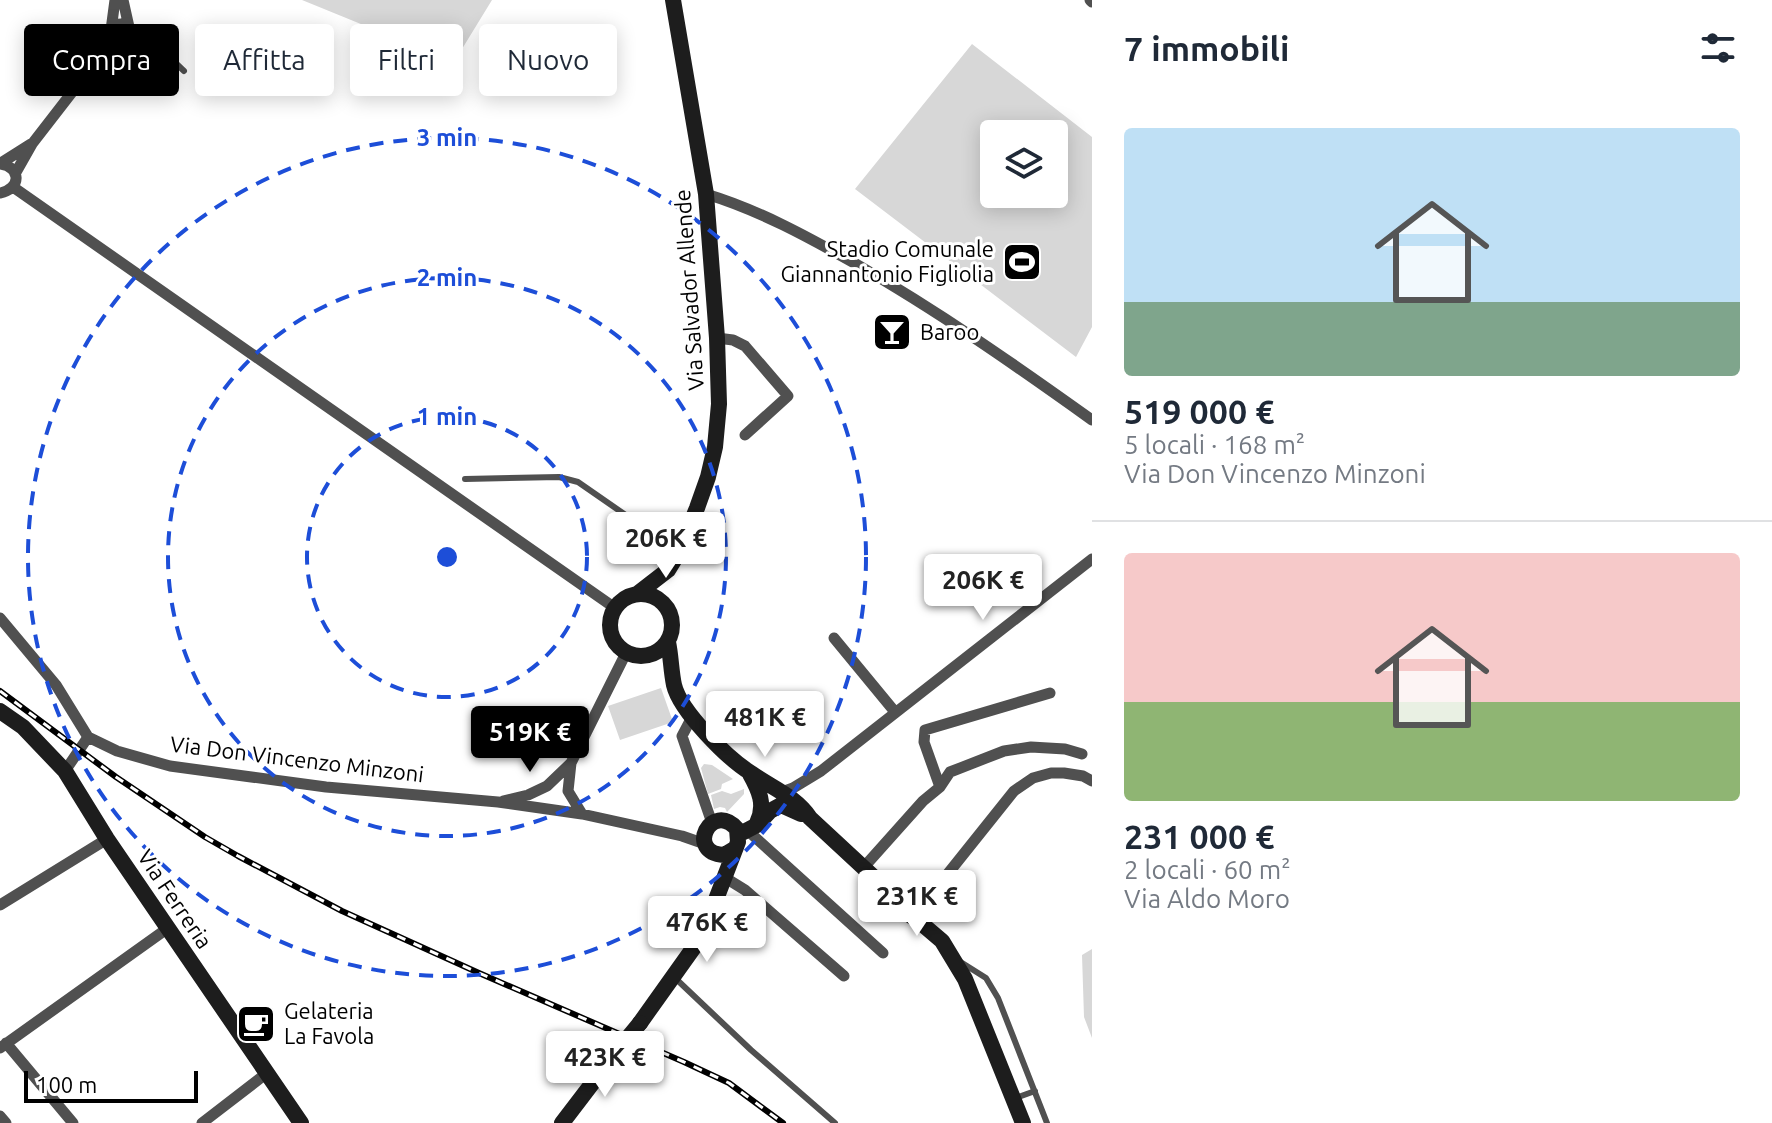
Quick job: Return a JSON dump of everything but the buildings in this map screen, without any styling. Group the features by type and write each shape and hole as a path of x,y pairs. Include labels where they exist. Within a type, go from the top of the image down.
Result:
{"street":[{"path":"111,24 115,0"},
{"path":"123,0 129,24"},
{"name":"Via Salvador Allende","path":"637,594 668,570 679,552 697,508 715,447 719,404 706,194 673,0"},
{"path":"15,174 32,144 69,96"},
{"path":"1,164 32,144"},
{"path":"0,193 10,191 16,179 10,166 1,164"},
{"path":"13,187 615,608"},
{"path":"706,194 737,203 780,223 907,293 1092,420"},
{"path":"717,338 733,340 745,346 788,396 745,435"},
{"path":"782,792 821,771 1092,559"},
{"path":"668,570 668,608 673,625 668,642 662,649 644,656 626,653 618,646 610,628 615,608 621,601 637,594 654,596 668,608"},
{"path":"0,618 56,685 88,737 65,771"},
{"path":"834,638 895,712"},
{"path":"668,642 674,687 692,717 732,759 802,806 810,818 883,885 919,904 953,957 981,1015 1023,1123"},
{"path":"582,814 568,791 571,763 626,653"},
{"path":"940,787 924,742 925,730 1050,693"},
{"name":"Via Ferreria","path":"0,711 23,727 65,771 107,839 301,1123"},
{"path":"692,717 682,736 709,838 724,877 745,890 844,976"},
{"name":"Via Don Vincenzo Minzoni","path":"88,737 117,751 170,766 326,787 498,802 582,814 682,836 709,838"},
{"path":"864,867 923,801 940,787 950,772 1004,751 1031,747 1065,749 1082,754"},
{"name":"Via Don Vincenzo Minzoni","path":"498,802 528,795 547,786 571,763"},
{"path":"562,1123 640,1023 702,936 744,835 760,817 760,792 750,773"},
{"path":"919,904 942,881 1014,791 1033,778 1051,773 1083,776 1092,781"},
{"path":"709,838 724,855 770,811 781,805 810,818"},
{"path":"709,838 717,820 728,821 883,953"},
{"path":"0,905 107,839"},
{"path":"73,1123 3,1046 168,928"},
{"path":"202,1123 267,1073"},
{"path":"0,1116 6,1123"}],"lane":[{"path":"465,479 559,477 578,482 679,552"},
{"path":"953,957 986,978 998,998 1047,1123"},
{"path":"674,977 835,1123"},
{"path":"1013,1099 1035,1091"}],"shaded area":[{"path":"302,0 492,0 463,47 463,24 361,24"},
{"name":"Stadio Comunale Giannantonio Figliolia","path":"972,44 1092,137 1092,327 1076,357 855,189"},
{"path":"661,688 673,722 620,740 608,706"},
{"path":"704,764 712,765 733,779 722,784 721,789 708,794 701,768"},
{"path":"744,789 744,794 727,812 725,808 714,809 711,795 722,791 731,794"},
{"path":"1092,949 1092,1038 1084,1017 1082,955"}],"railway":[{"path":"0,691 116,777 238,856 342,911 729,1083 783,1123"}],"place":[{"name":"Stadio Comunale Giannantonio Figliolia","path":"1022,262"},
{"name":"Baroo","path":"892,332"},
{"name":"Gelateria La Favola","path":"256,1024"}]}
